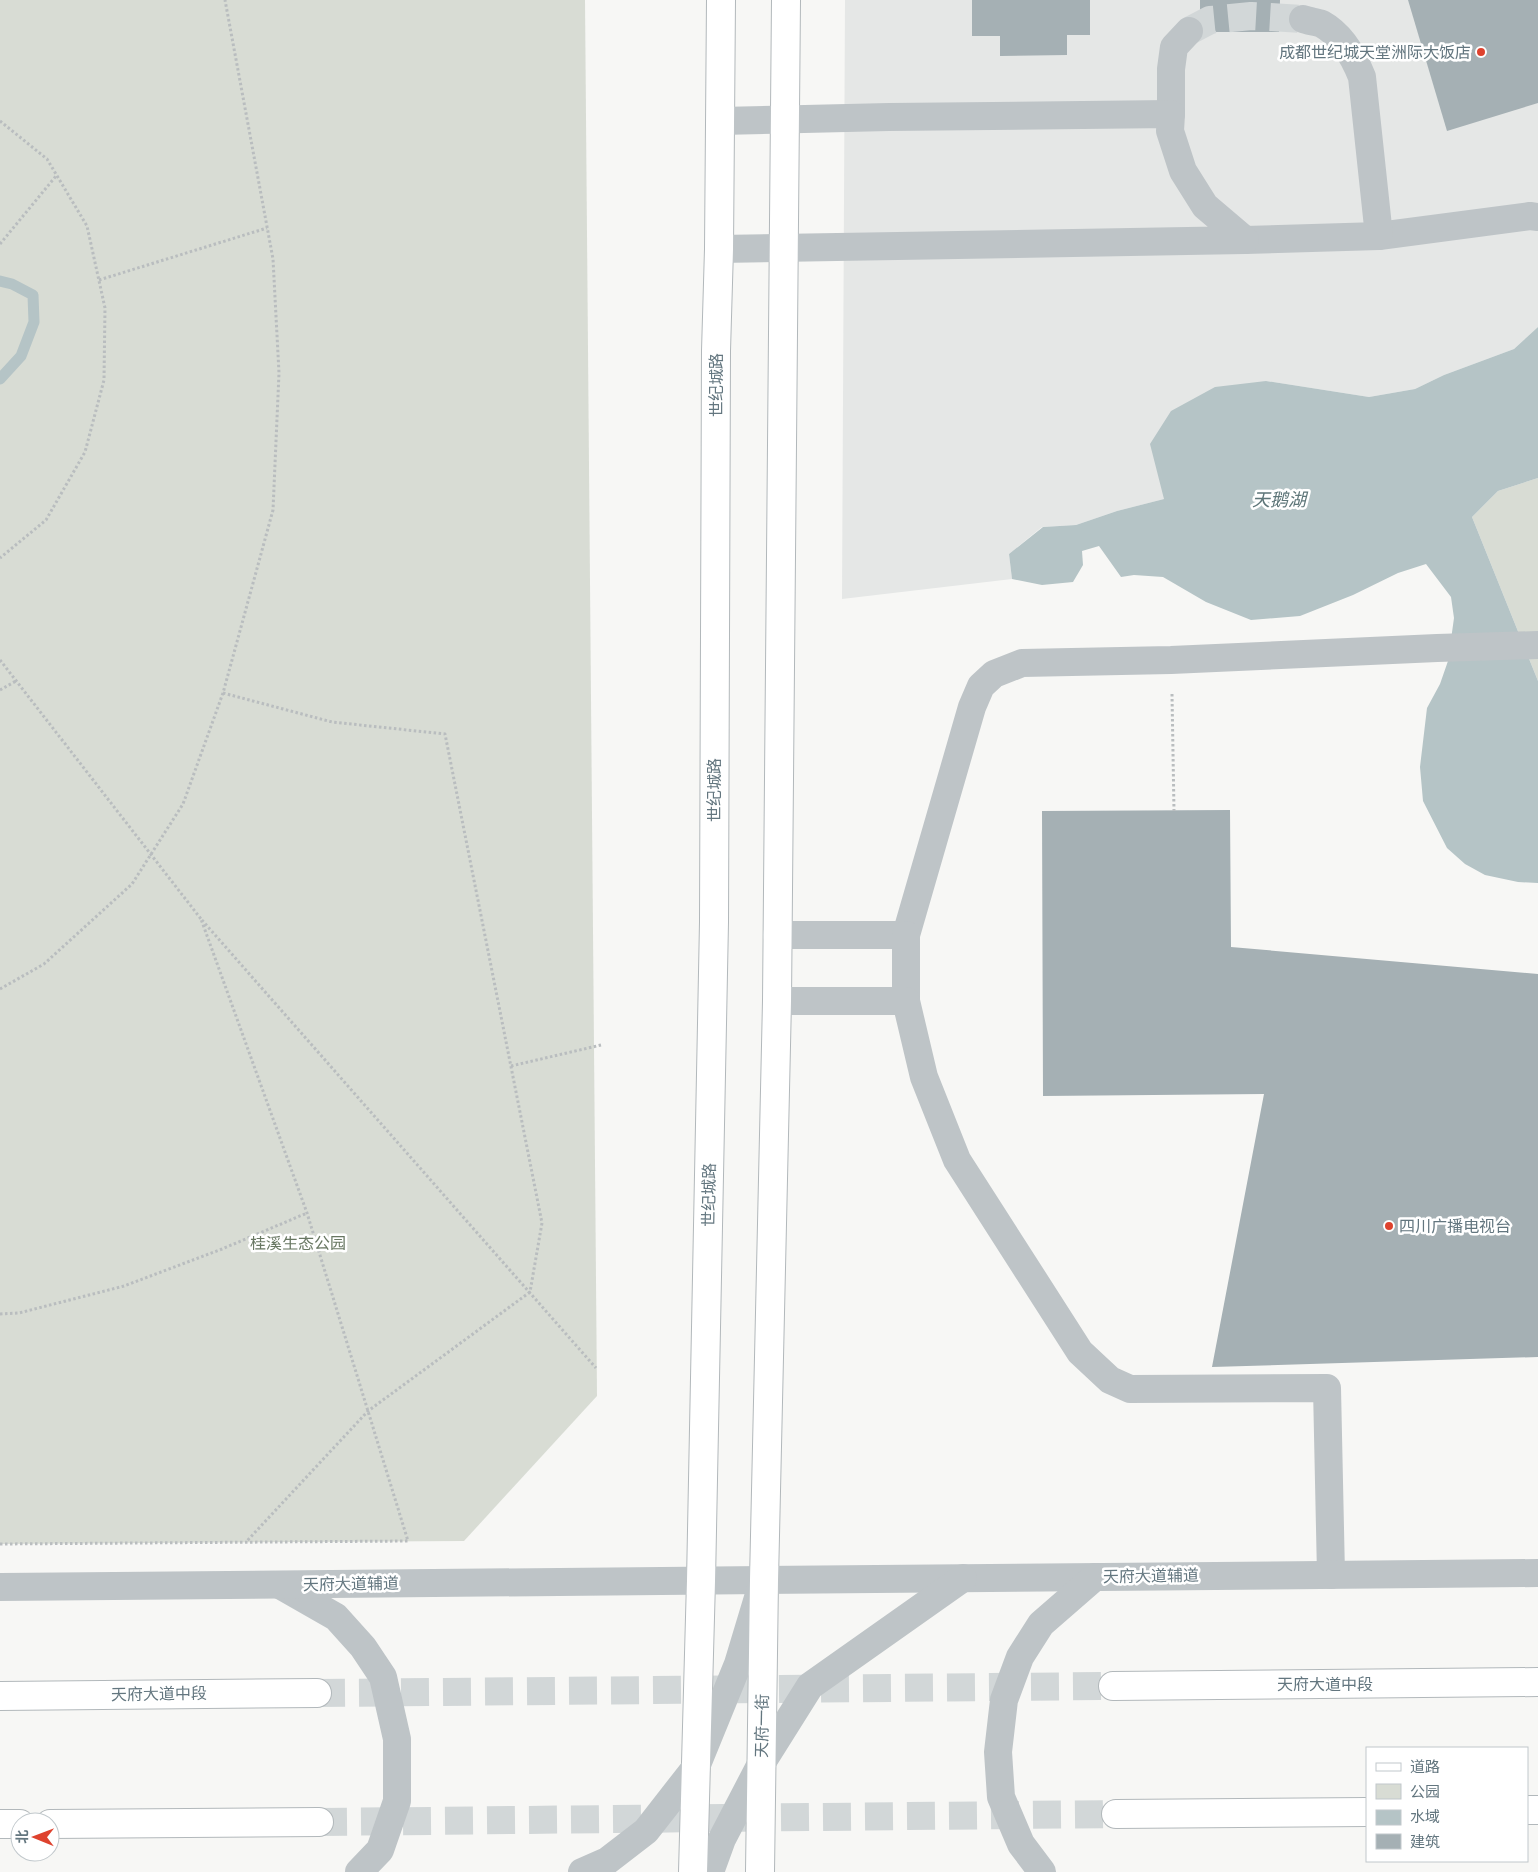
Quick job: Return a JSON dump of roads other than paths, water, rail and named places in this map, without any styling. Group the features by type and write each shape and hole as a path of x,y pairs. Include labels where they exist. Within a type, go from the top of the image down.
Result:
{"main road":[{"name":"世纪城路","path":"701,1581 714,922 716,360 720,249 721,0"},
{"path":"764,1580 777,1000 786,0"},
{"name":"天府一街","path":"760,1872 764,1580"},
{"path":"693,1872 701,1581"},
{"name":"天府大道中段","path":"1112,1686 1538,1682"},
{"name":"天府大道中段","path":"0,1696 317,1693"},
{"path":"1116,1814 1366,1812"},
{"path":"60,1824 319,1822"}],"street":[{"path":"1302,19 1322,24 1338,38 1353,55 1362,77 1379,236"},
{"path":"1189,31 1174,47 1171,70 1170,131 1183,171 1205,206 1245,240"},
{"path":"720,121 1171,114"},
{"path":"720,249 1379,236 1530,216 1538,217"},
{"path":"1331,1574 1326,1388 1130,1389 1110,1380 1080,1352 956,1160 924,1077 906,1001 906,935 972,707 981,686 994,674 1022,663 1171,660 1537,645"},
{"path":"777,935 906,935"},
{"path":"777,1000 906,1001"},
{"name":"天府大道辅道","path":"0,1587 1538,1573"},
{"path":"1042,1872 1021,1844 1001,1797 998,1752 1004,1700 1020,1657 1040,1624 1095,1577"},
{"path":"710,1872 722,1839 761,1764 810,1686 963,1578"},
{"path":"582,1872 607,1861 646,1832 696,1767 738,1664 764,1580"},
{"path":"279,1584 336,1617 364,1647 383,1676 398,1739 397,1801 380,1850 359,1872"}],"water":[{"name":"天鹅湖","path":"1538,327 1538,478 1498,491 1472,517 1538,681 1538,883 1518,882 1485,875 1465,864 1447,848 1423,801 1420,767 1427,708 1440,684 1448,661 1454,618 1451,597 1426,564 1398,573 1353,595 1300,616 1251,620 1206,602 1163,577 1134,575 1121,577 1099,546 1082,551 1083,565 1073,582 1042,585 1012,579 1009,554 1043,527 1076,525 1117,511 1164,499 1150,444 1171,411 1215,387 1266,381 1369,397 1415,389 1444,375 1514,349"}],"waterway":[{"path":"0,281 12,284 33,295 34,322 21,356 0,379"}],"tunnel":[{"path":"1189,31 1210,20 1251,16 1303,19"},
{"path":"317,1693 1113,1686"},
{"path":"319,1822 1116,1814"}],"place":[{"name":"成都世纪城天堂洲际大饭店","path":"1481,52"},
{"name":"四川广播电视台","path":"1389,1226"}],"park label":[{"name":"桂溪生态公园","path":"298,1243"}]}
